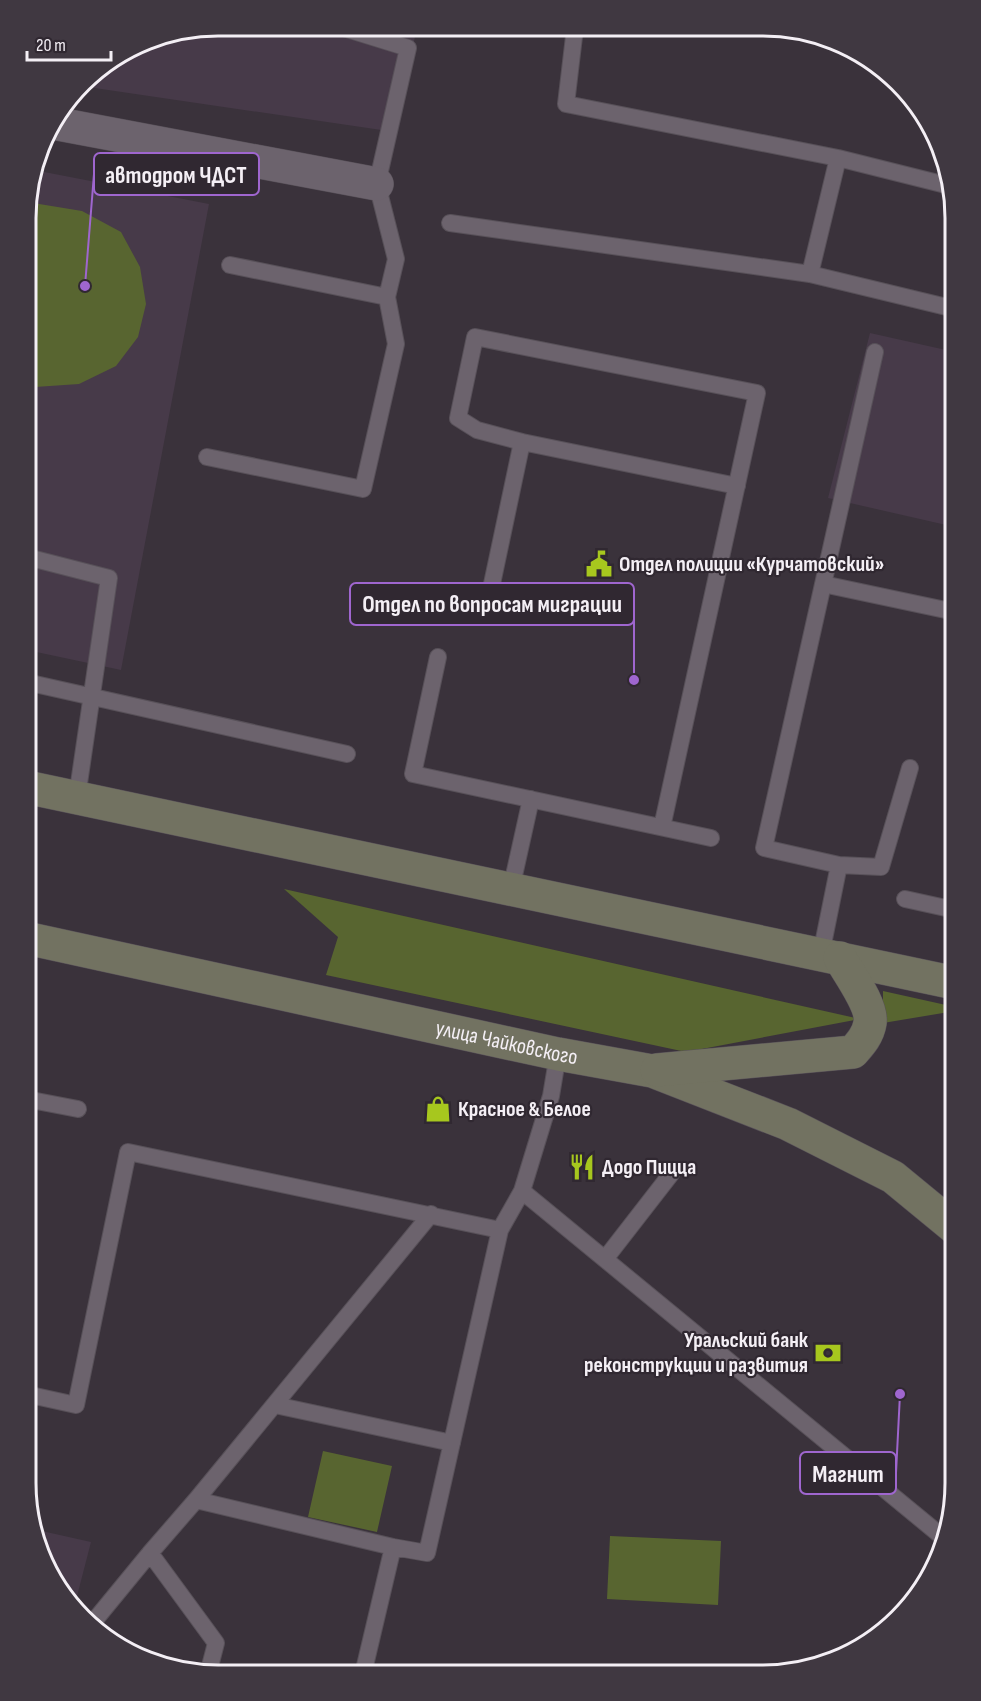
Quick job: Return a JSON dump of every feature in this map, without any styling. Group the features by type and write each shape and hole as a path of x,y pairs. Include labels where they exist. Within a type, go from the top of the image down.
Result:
{"main road":[{"path":"36,789 945,981"},
{"name":"улица Чайковского","path":"36,940 558,1054 652,1071 788,1124 893,1177 945,1220"},
{"path":"652,1071 695,1065 853,1052 864,1039 871,1022 867,1005 830,956"}],"street":[{"path":"62,125 377,184"}],"lane":[{"path":"207,457 363,489 396,344 387,297 396,259 377,184 408,48 369,36"},
{"path":"574,36 566,104 838,158 942,184"},
{"path":"810,274 838,158"},
{"path":"450,223 810,274 945,306"},
{"path":"230,265 387,297"},
{"path":"662,827 737,486 757,393 475,337 458,418 477,430 522,442 737,486"},
{"path":"875,352 764,848 839,865 881,867 910,768"},
{"path":"489,598 522,442"},
{"path":"36,560 109,578 77,797"},
{"path":"823,584 945,610"},
{"path":"438,657 412,774 711,838"},
{"path":"36,684 347,754"},
{"path":"511,889 531,799"},
{"path":"830,956 839,865"},
{"path":"904,899 945,908"},
{"path":"196,1500 427,1553 500,1230 522,1191 551,1096 558,1054"},
{"path":"36,1101 78,1109"},
{"path":"36,1396 76,1405 128,1152 500,1230"},
{"path":"605,1259 671,1174"},
{"path":"522,1191 938,1533"},
{"path":"96,1618 431,1214"},
{"path":"275,1405 452,1443"},
{"path":"365,1665 393,1547"},
{"path":"150,1553 216,1643 210,1664"}],"shaded area":[{"path":"415,36 395,132 91,87 137,55 171,42 194,38"},
{"path":"42,172 209,204 121,670 36,652 36,218"},
{"path":"870,333 945,350 945,525 828,498"},
{"path":"42,1531 91,1542 77,1597 60,1574"}],"green space":[{"path":"37,204 82,211 121,232 140,267 146,304 138,337 116,366 79,384 36,387"},
{"path":"284,889 860,1019 686,1052 326,975 338,937"},
{"path":"883,991 945,1005 945,1013 883,1023"},
{"path":"323,1451 392,1466 377,1532 308,1517"},
{"path":"610,1536 721,1541 718,1605 607,1599"}],"place":[{"name":"автодром ЧДСТ","path":"85,286"},
{"name":"Отдел полиции «Курчатовский»","path":"599,564"},
{"name":"Отдел по вопросам миграции","path":"634,680"},
{"name":"Красное & Белое","path":"438,1109"},
{"name":"Додо Пицца","path":"582,1167"},
{"name":"Уральский банк реконструкции и развития","path":"828,1353"},
{"name":"Магнит","path":"900,1394"}]}
